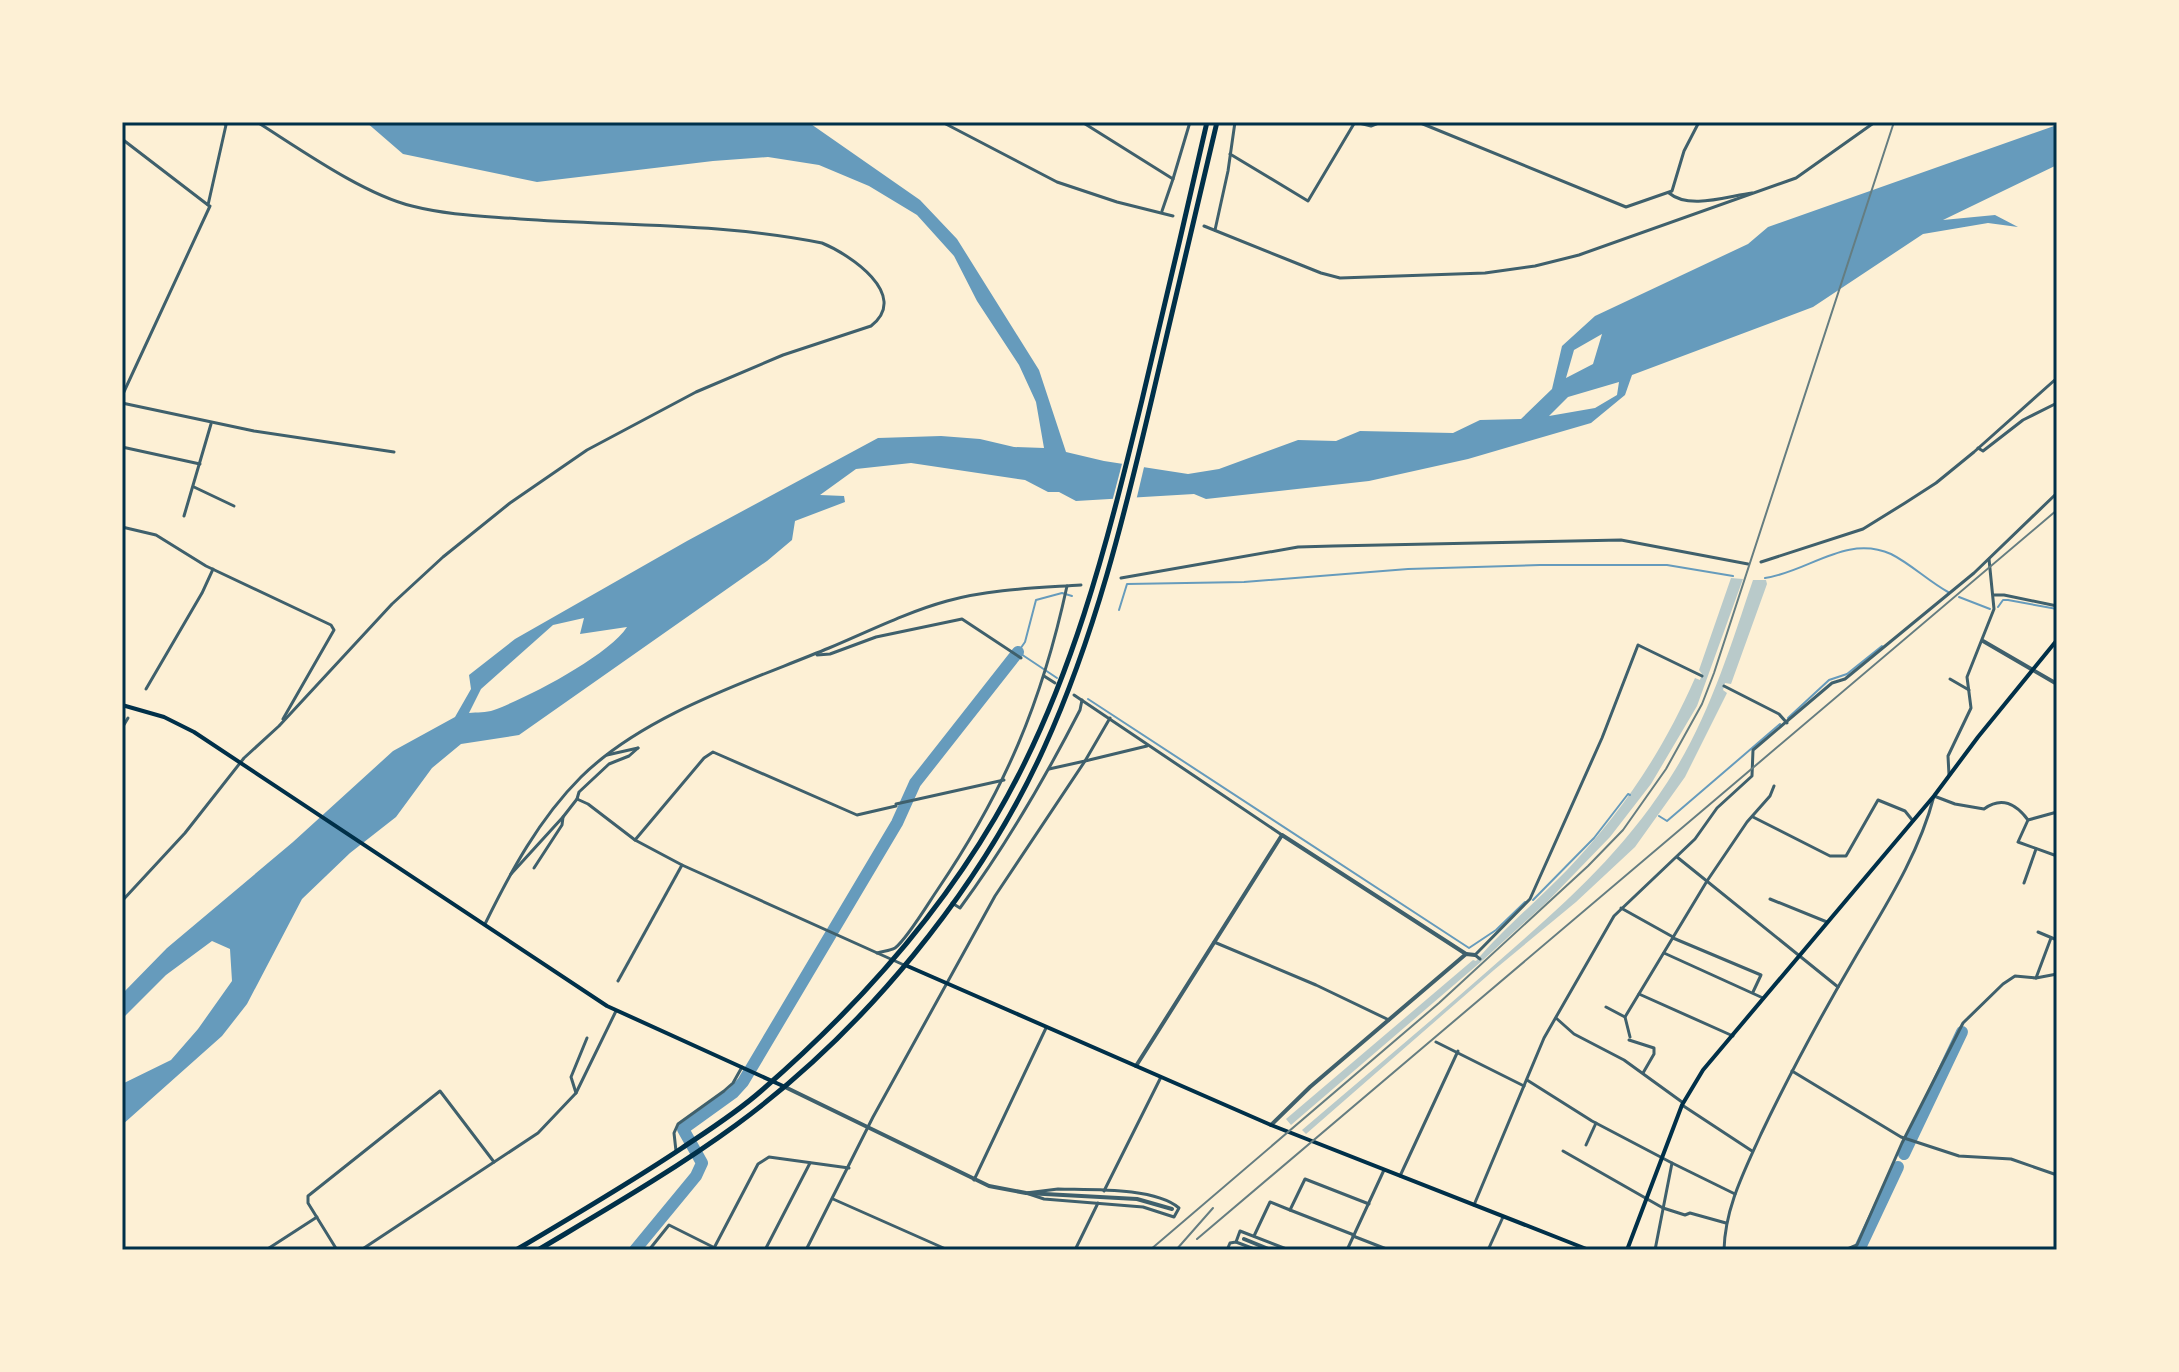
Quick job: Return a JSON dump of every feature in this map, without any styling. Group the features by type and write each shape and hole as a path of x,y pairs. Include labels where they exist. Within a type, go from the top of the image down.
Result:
{"highway":[{"path":"516,1250 602,1200 685,1146 772,1082 859,999 894,960 975,850 1012,787 1057,691 1105,549 1207,122"},
{"path":"538,1250 738,1124 848,1027 904,965 952,903 1009,817 1044,748 1083,650 1115,550 1217,122"}],"main road":[{"path":"1627,1250 1660,1158 1683,1104 1703,1070 1934,796 2057,640"},
{"path":"122,705 179,724 616,1011 783,1086"},
{"path":"904,965 1271,1125 1589,1250"}],"street":[{"path":"122,396 210,206 226,125 222,122"},
{"path":"122,901 185,833 241,763 392,604 432,566 537,483 623,429 696,392 783,355 871,326 878,320 885,301 883,290 875,281 851,260 822,243 739,230 456,214 409,205 347,176 257,122"},
{"path":"942,122 1057,182 1173,216"},
{"path":"1082,122 1173,179"},
{"path":"1162,212 1190,122"},
{"path":"1215,230 1235,122"},
{"path":"1230,154 1308,201 1355,122 1371,126 1381,122"},
{"path":"1418,122 1626,207 1669,193"},
{"path":"1669,193 1684,151 1699,122"},
{"path":"1204,226 1340,278 1485,273 1535,266 1579,255 1796,178 1875,122"},
{"path":"122,139 208,205"},
{"path":"1669,193 1678,200 1689,202 1756,192"},
{"path":"1761,562 1863,529 1936,483 2057,378"},
{"path":"122,403 211,424 394,452"},
{"path":"1978,448 1983,451 2023,420 2057,403"},
{"path":"184,516 211,424"},
{"path":"122,447 200,464"},
{"path":"194,487 234,506"},
{"path":"1474,1205 1544,1038 1621,908 1695,839 1717,808 1752,776 1753,750 1832,683 1845,679 1886,647 1989,559 2057,493"},
{"path":"122,527 156,535 213,569 331,625 334,630 279,726"},
{"path":"1121,578 1298,547 1349,545 1621,540 1748,564"},
{"path":"1949,776 1948,756 1971,708 1967,677 1994,609 1989,559"},
{"path":"146,689 213,569"},
{"path":"485,924 526,847 567,791 606,755 639,734 710,698 948,601 1081,585"},
{"path":"877,953 895,948 929,903 1004,780 1047,667 1066,588"},
{"path":"1994,595 2057,606"},
{"path":"813,654 830,654 876,637 962,619 1021,657"},
{"path":"1983,641 2057,684"},
{"path":"1475,955 1530,899 1602,738 1638,645 1702,676"},
{"path":"1044,675 1055,683"},
{"path":"1950,679 1969,690"},
{"path":"1724,686 1779,714 1787,723"},
{"path":"1074,695 1282,835 1466,954 1480,959"},
{"path":"952,903 960,908 963,904 1049,769 1080,710 1082,700"},
{"path":"122,728 128,718"},
{"path":"806,1250 868,1128 995,896 1110,718"},
{"path":"1049,769 1147,746"},
{"path":"508,877 563,817 579,792 609,764 629,756 638,748 606,755"},
{"path":"635,840 704,758 713,752 857,815 1004,780"},
{"path":"1643,1073 1654,1054 1654,1048 1630,1038 1625,1017 1707,881 1766,802 1774,786"},
{"path":"1724,1250 1726,1223 1753,1152 1792,1071 1887,904 1928,821 1934,796 1941,801 1984,809 2003,802 2013,804 2028,820"},
{"path":"577,799 635,840 682,865 904,965"},
{"path":"1752,817 1830,856 1846,856 1878,800 1905,811 1913,821"},
{"path":"2028,820 2057,812"},
{"path":"534,868 562,825 563,817"},
{"path":"2028,820 2018,842 2057,856"},
{"path":"1136,1066 1282,835"},
{"path":"2024,883 2036,849"},
{"path":"1677,857 1838,987"},
{"path":"618,981 682,865"},
{"path":"1770,899 1827,922"},
{"path":"1621,908 1673,938 1761,975 1753,992"},
{"path":"2038,932 2057,940"},
{"path":"2036,978 2051,938"},
{"path":"1214,942 1389,1020"},
{"path":"1664,953 1763,998"},
{"path":"1271,1125 1310,1087 1466,954"},
{"path":"1845,1250 1857,1245 1963,1023 2015,976 2036,978 2057,974"},
{"path":"1639,994 1733,1036"},
{"path":"1606,1007 1625,1017"},
{"path":"361,1250 538,1133 576,1093 616,1011"},
{"path":"1556,1018 1574,1034 1643,1073 1753,1152"},
{"path":"974,1180 1047,1027"},
{"path":"576,1093 571,1077 587,1038"},
{"path":"1436,1042 1524,1086"},
{"path":"1400,1176 1458,1051"},
{"path":"676,1151 674,1133 678,1124 724,1091 743,1068"},
{"path":"1792,1071 1913,1141 1959,1156 2011,1159 2057,1175"},
{"path":"1104,1191 1161,1077"},
{"path":"1527,1080 1596,1123 1735,1194"},
{"path":"783,1086 974,1180 1008,1191 1137,1199 1172,1209"},
{"path":"337,1250 308,1203 311,1192 440,1091 494,1162"},
{"path":"1586,1145 1596,1123"},
{"path":"1563,1151 1663,1208 1726,1223"},
{"path":"649,1250 669,1225 715,1249 763,1159 769,1157 849,1168"},
{"path":"765,1250 810,1163"},
{"path":"1655,1250 1672,1163"},
{"path":"1347,1250 1384,1170"},
{"path":"1290,1210 1305,1179 1369,1204"},
{"path":"1058,1189 1104,1191 1149,1196 1179,1208 1174,1217 1143,1207 1044,1199 1026,1193 1058,1189"},
{"path":"833,1199 948,1250"},
{"path":"1254,1236 1270,1202 1389,1250"},
{"path":"1075,1250 1098,1203"},
{"path":"266,1250 317,1217"},
{"path":"1488,1250 1504,1217"},
{"path":"1236,1242 1240,1231 1289,1250"},
{"path":"1244,1239 1271,1250"},
{"path":"1227,1250 1230,1243 1236,1242 1257,1250"}],"shaded area":[{"path":"1731,578 1743,579 1697,706 1651,784 1610,837 1547,902 1483,960 1291,1125 1286,1119 1473,960 1476,961 1567,870 1606,826 1654,756 1695,678 1700,680 1702,674 1699,670"},
{"path":"1753,580 1766,580 1767,584 1731,684 1725,683 1723,690 1727,693 1685,777 1635,847 1576,902 1306,1134 1302,1130 1567,900 1635,827 1675,770 1699,725"}],"water":[{"path":"366,122 808,122 920,200 957,239 1039,370 1066,452 1188,474 1219,469 1298,440 1336,441 1360,431 1453,433 1480,420 1521,419 1552,389 1562,346 1595,316 1748,244 1768,227 2057,125 2057,165 1943,220 1995,215 2018,227 1988,223 1923,234 1813,307 1632,375 1625,395 1591,423 1468,459 1369,481 1206,499 1194,494 1076,501 1025,480 911,463 856,469 820,495 844,496 845,502 795,521 792,540 767,561 519,735 461,744 432,768 396,817 350,853 302,899 247,1004 222,1036 122,1125 122,1084 171,1060 198,1029 232,981 230,949 212,941 166,975 122,1019 122,994 167,948 293,842 393,751 455,717 471,689 469,675 515,639 687,541 878,438 941,436 980,439 1014,447 1044,448 1036,402 1019,365 977,301 954,256 917,215 869,186 819,165 768,157 537,182 403,154","holes":["1602,334 1593,364 1566,378 1574,350","1619,382 1617,395 1595,408 1549,416 1568,397","584,618 580,634 627,627 603,651 546,686 494,710 469,713 481,689 553,625"]}],"pier":[{"path":"1123,460 1145,463 1136,501 1112,502"}],"waterway":[{"path":"1765,578 1843,551 1874,549 1898,558 1948,592"},
{"path":"1119,610 1127,584 1244,582 1408,569 1540,565 1667,565 1733,576"},
{"path":"1057,678 1018,652 1025,642 1036,600 1062,593 1072,596"},
{"path":"1959,597 1990,609"},
{"path":"1998,607 2003,600 2008,600 2057,609"},
{"path":"1788,718 1829,680 1847,674 1882,646"},
{"path":"635,1250 696,1176 702,1163 683,1129 733,1093 743,1082 897,823 915,783 1018,652"},
{"path":"1088,699 1469,948 1496,930 1525,902"},
{"path":"1659,816 1667,821 1780,724"},
{"path":"1533,900 1594,838 1630,795"},
{"path":"1904,1154 1962,1032"},
{"path":"1859,1250 1898,1167"}],"railway":[{"path":"1150,1250 1439,1003 1588,866 1623,830 1666,769 1702,704 1714,673 1894,122"},
{"path":"1197,1239 2057,510"},
{"path":"1176,1250 1213,1208"}]}
